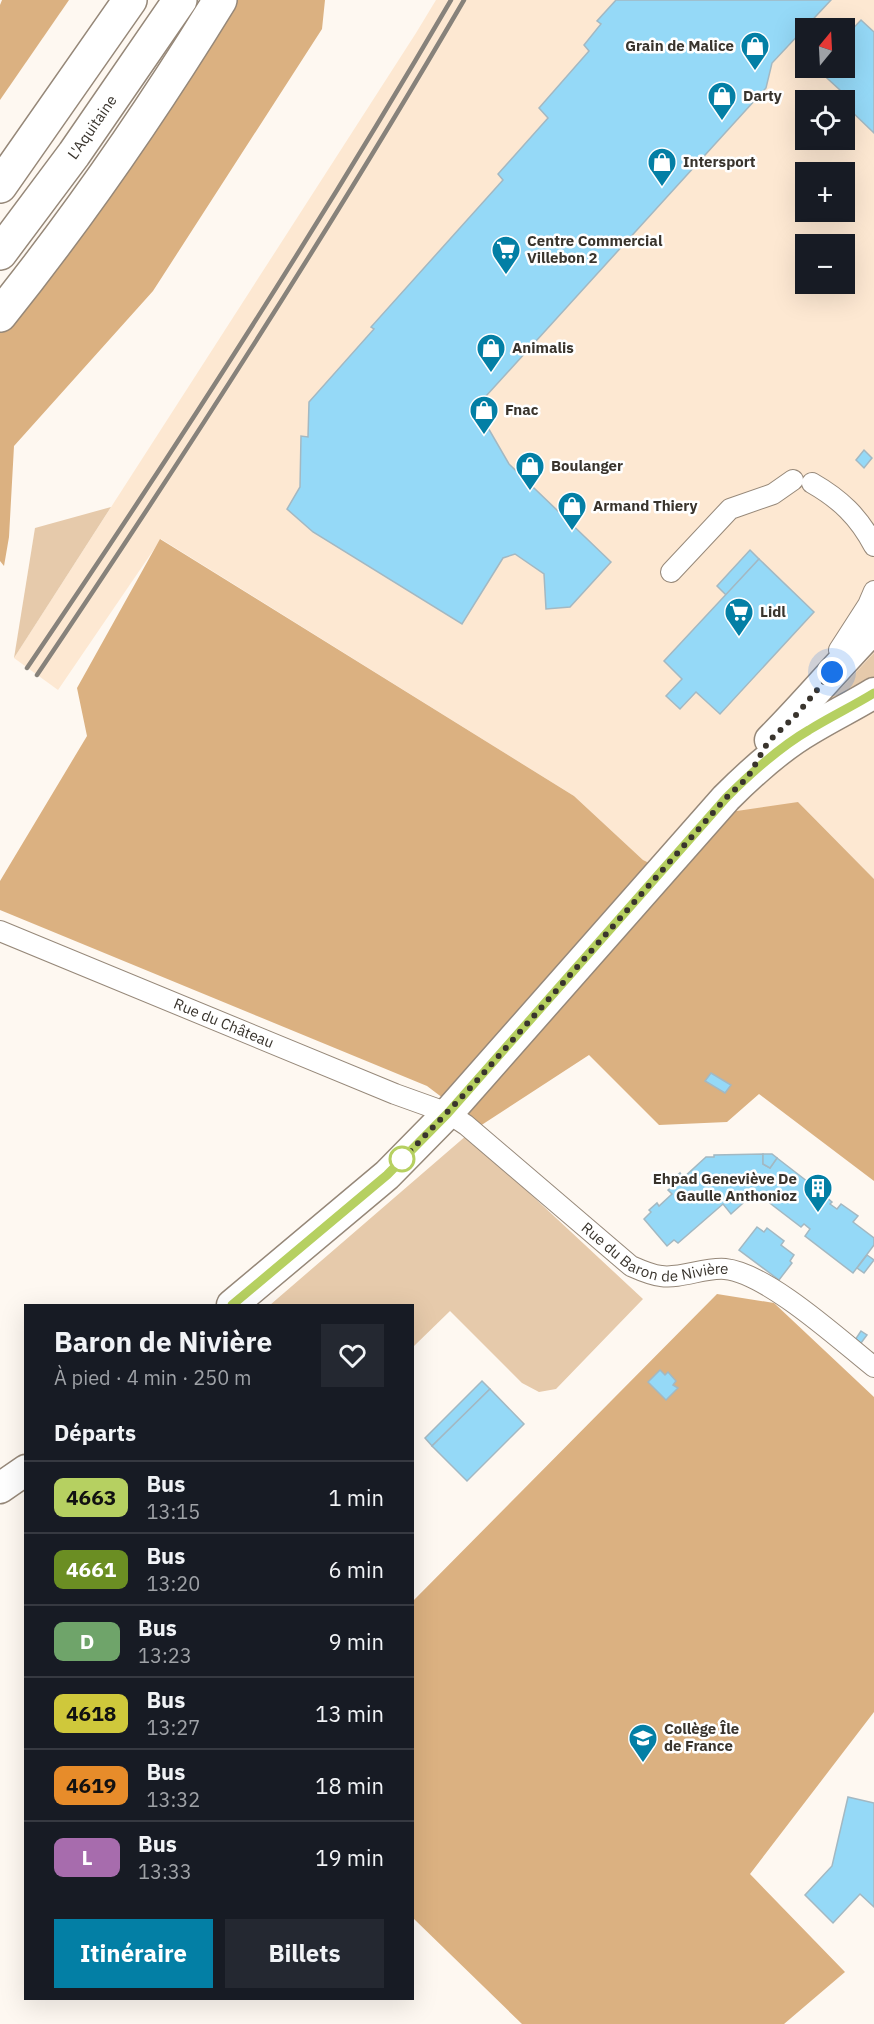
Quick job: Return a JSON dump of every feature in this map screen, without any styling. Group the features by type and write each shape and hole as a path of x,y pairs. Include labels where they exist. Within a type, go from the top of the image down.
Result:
{"highway":[{"path":"0,186 130,0"},
{"name":"L'Aquitaine","path":"0,253 74,154 180,0"},
{"path":"0,315 89,198 181,63 220,0"}],"main road":[{"path":"748,777 768,742 798,713 832,672 874,628"},
{"path":"233,1304 387,1175 448,1113 718,807 748,777 808,730 874,693"}],"street":[{"path":"671,572 730,509 803,482 828,492 847,508 865,528 874,546"},
{"path":"798,713 868,605 874,591"},
{"name":"Rue du Château","path":"0,932 395,1094 448,1113"},
{"name":"Rue du Baron de Nivière","path":"448,1113 466,1125 631,1266 662,1277 723,1269 741,1272 758,1280 818,1321 874,1367"}],"shaded area":[{"path":"2,0 69,0 0,100 0,5"},
{"path":"234,0 325,0 322,29 153,291 14,446 9,537 4,566 0,561 0,333 23,305"},
{"path":"436,0 874,0 874,879 798,802 671,873 643,860 574,796 161,539 58,690 14,658"},
{"path":"111,507 14,658 35,528"},
{"path":"160,539 574,796 643,860 670,873 730,812 798,802 874,879 874,1181 759,1094 727,1122 659,1125 589,1055 480,1126 427,1086 0,910 0,881 87,736 77,688"},
{"path":"874,653 874,684 812,719"},
{"path":"467,1135 643,1299 556,1389 539,1392 522,1383 450,1311 414,1346 414,1304 271,1304"},
{"name":"Collège Île de France","path":"717,1294 774,1303 874,1397 874,1712 750,1874 845,1972 784,2024 522,2024 414,1919 414,1600"}],"building":[{"path":"616,0 831,0 814,18 795,18 795,38 772,63 766,88 476,407 509,464 611,562 570,607 546,609 544,574 515,554 503,558 462,624 313,532 287,509 300,487 301,436 308,437 309,402 374,329 371,327 503,180 498,174 548,118 539,108 589,51 584,45 601,24 597,21"},
{"path":"861,20 874,32 874,133 855,115 855,90 840,90 827,78 855,78 855,26"},
{"path":"864,450 872,458 864,468 856,460"},
{"path":"750,550 759,559 726,595 717,586"},
{"name":"Lidl","path":"759,559 814,612 720,714 696,692 680,709 666,696 682,679 664,661"},
{"path":"711,1073 731,1085 725,1093 705,1081"},
{"name":"Ehpad Geneviève De Gaulle Anthonioz","path":"763,1154 763,1164 770,1168 777,1158 825,1195 832,1202 830,1204 837,1209 841,1204 858,1216 853,1222 874,1238 874,1245 853,1273 805,1236 810,1229 804,1224 801,1227 754,1191 731,1214 723,1204 678,1243 674,1240 667,1246 644,1219 651,1212 649,1210 657,1203 659,1206 672,1194 668,1190 678,1182 674,1178 680,1173 683,1178 706,1157"},
{"path":"763,1154 772,1154 777,1158 770,1168 763,1164"},
{"path":"757,1227 764,1232 767,1228 784,1241 781,1245 794,1255 790,1261 792,1263 779,1280 739,1250"},
{"path":"867,1255 874,1260 864,1273 857,1268"},
{"path":"861,1331 867,1335 861,1343 855,1340"},
{"path":"660,1370 665,1375 668,1372 676,1381 673,1385 678,1388 666,1400 648,1382"},
{"path":"482,1381 490,1389 432,1446 425,1438"},
{"path":"490,1389 524,1424 467,1481 432,1446"},
{"path":"848,1797 874,1803 874,1907 860,1894 833,1923 805,1895 832,1866"}],"railway":[{"path":"27,668 245,338 451,0"},
{"path":"37,675 148,509 256,341 362,171 464,0"}],"bus line":[{"name":"4663","path":"233,1304 387,1175 448,1113 726,798 748,777 808,730 874,693"}],"place":[{"name":"Grain de Malice","path":"755,72"},
{"name":"Darty","path":"722,122"},
{"name":"Intersport","path":"662,188"},
{"name":"Centre Commercial Villebon 2","path":"506,276"},
{"name":"Animalis","path":"491,374"},
{"name":"Fnac","path":"484,436"},
{"name":"Boulanger","path":"530,492"},
{"name":"Armand Thiery","path":"572,532"},
{"name":"Lidl","path":"739,638"},
{"name":"Ehpad Geneviève De Gaulle Anthonioz","path":"818,1214"},
{"name":"Collège Île de France","path":"643,1764"}],"route":[{"path":"402,1159 399,1163 448,1113 726,798 748,777 768,742 798,713 832,672"}]}
